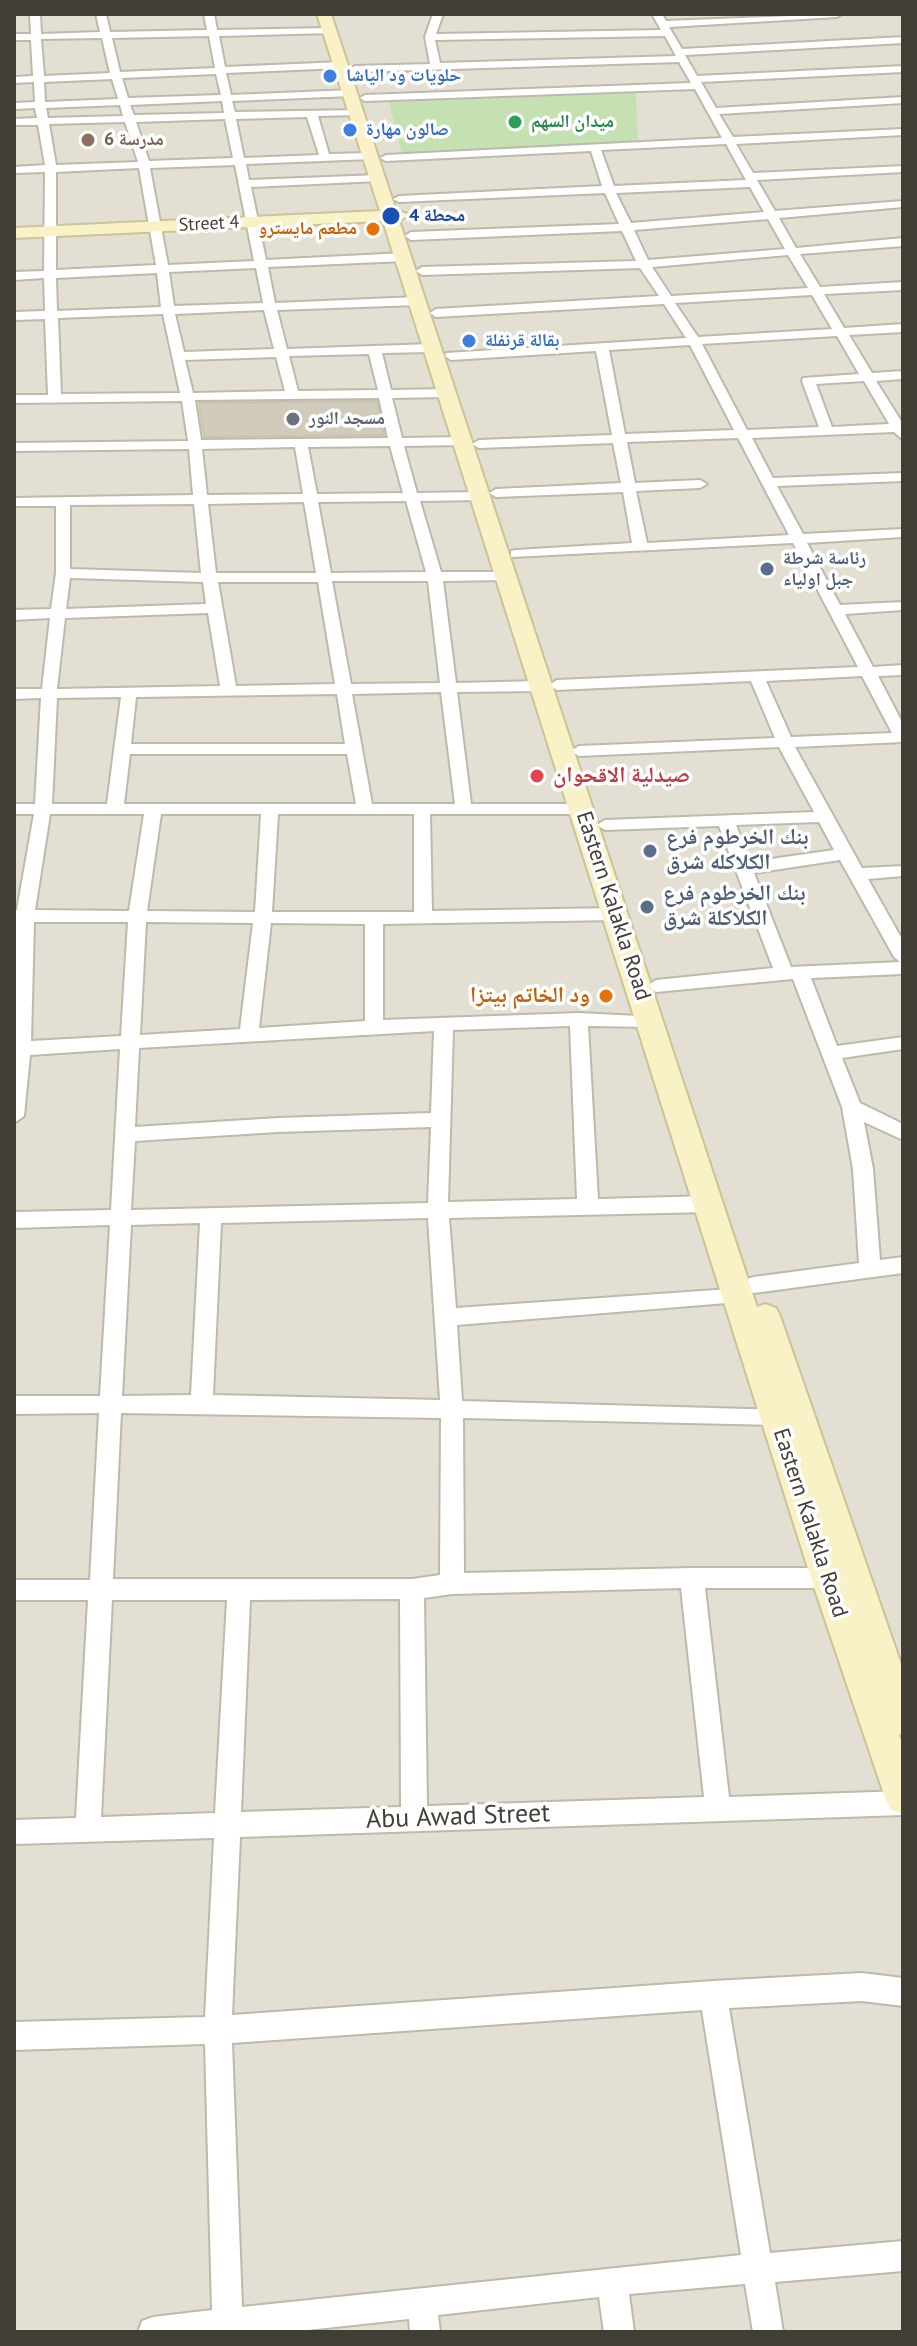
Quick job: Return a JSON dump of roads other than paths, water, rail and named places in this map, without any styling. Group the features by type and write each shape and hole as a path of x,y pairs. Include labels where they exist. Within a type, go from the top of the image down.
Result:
{"street":[{"path":"35,14 40,105 51,169 48,232 55,399"},
{"path":"101,14 116,76 144,164 157,226 168,311 196,446 209,575 229,691"},
{"path":"209,14 270,308 293,397"},
{"path":"435,66 430,37 438,14"},
{"path":"14,37 212,35 330,20"},
{"name":"Eastern Kalakla Road","path":"330,20 405,232 549,685 580,809 709,1204 746,1290 776,1416 840,1578 901,1710"},
{"path":"430,37 519,29 588,29 662,23 903,40"},
{"path":"662,23 793,253 902,431"},
{"path":"588,29 597,62"},
{"path":"14,106 225,98 354,87 695,83 793,74 848,36"},
{"path":"848,36 883,79"},
{"path":"14,122 312,114 354,87 435,66 597,62 680,56 848,36 903,69"},
{"path":"14,80 220,71 354,87"},
{"path":"793,74 800,85"},
{"path":"893,88 903,98"},
{"path":"807,95 815,105"},
{"path":"712,111 903,98"},
{"path":"312,114 325,158"},
{"path":"244,184 379,164 595,148 903,132"},
{"path":"579,751 786,745 903,737 694,341 644,264 610,192 595,148"},
{"path":"14,170 325,158 379,164"},
{"path":"14,276 261,264 610,192 903,169"},
{"path":"405,232 628,227 772,216 830,207 903,204"},
{"name":"Street 4","path":"14,233 252,222 405,232"},
{"path":"405,232 644,264 903,242"},
{"path":"14,316 270,308 666,302 903,286"},
{"path":"177,356 602,348 903,328"},
{"path":"602,348 640,546"},
{"path":"375,350 396,443 435,577 464,811"},
{"name":"Eastern Kalakla Road","path":"441,352 448,393 471,442"},
{"path":"827,431 808,381 903,375"},
{"path":"14,399 448,393"},
{"path":"14,447 471,442 902,431"},
{"path":"301,445 365,810"},
{"path":"767,482 903,477"},
{"path":"14,502 488,494 700,484"},
{"path":"14,1116 20,916 43,808 49,693 63,573 63,501"},
{"path":"63,573 179,578 209,575 435,577 640,546 903,533"},
{"path":"838,610 903,606"},
{"path":"14,615 216,608"},
{"path":"14,694 549,685 903,670"},
{"path":"757,678 786,745 823,817 903,957"},
{"name":"Eastern Kalakla Road","path":"549,685 579,751 605,825 746,1290 840,1578 903,1800"},
{"path":"115,809 129,693"},
{"path":"121,749 356,749"},
{"path":"14,809 580,809"},
{"path":"88,1829 137,917 153,810"},
{"path":"249,1034 263,917 270,810"},
{"path":"422,811 423,917"},
{"path":"605,825 823,817"},
{"path":"726,822 743,869 830,1053 852,1107 863,1169 870,1270"},
{"path":"743,869 845,854"},
{"path":"856,874 903,871"},
{"path":"20,916 374,918 616,914"},
{"path":"374,918 374,1027"},
{"path":"656,986 792,973 903,968"},
{"path":"18,1049 374,1027 579,1019 651,1021"},
{"path":"579,1019 581,1115 588,1205"},
{"path":"444,1025 438,1210 448,1317 452,1408 452,1584"},
{"path":"830,1053 903,1043"},
{"path":"852,1107 903,1133"},
{"path":"126,1135 278,1125 441,1120"},
{"path":"14,1220 709,1204"},
{"path":"202,1404 211,1217"},
{"path":"448,1317 746,1290 903,1265"},
{"path":"14,1405 202,1404 452,1408 555,1414 636,1412 776,1416"},
{"path":"692,1578 718,1809"},
{"path":"14,1590 412,1589 452,1584 840,1578"},
{"path":"227,2323 218,2030 239,1588"},
{"path":"412,1589 414,1818"},
{"name":"Abu Awad Street","path":"14,1832 903,1800"},
{"path":"14,2036 218,2030 862,1987 903,1992"},
{"path":"713,1995 768,2332"},
{"path":"153,2332 227,2323 292,2324 424,2318 612,2281 759,2271 903,2256"},
{"path":"612,2281 619,2332"}],"place":[{"name":"حلويات ود الياشا","path":"330,76"},
{"name":"ميدان السهم","path":"515,122"},
{"name":"صالون مهارة","path":"350,130"},
{"name":"مدرسة 6","path":"88,140"},
{"name":"محطة 4","path":"391,216"},
{"name":"مطعم مايسترو","path":"373,229"},
{"name":"بقالة قرنفلة","path":"469,341"},
{"name":"مسجد النور","path":"293,419"},
{"name":"رئاسة شرطة جبل اولياء","path":"767,569"},
{"name":"صيدلية الاقحوان","path":"537,776"},
{"name":"بنك الخرطوم فرع الكلاكله شرق","path":"650,851"},
{"name":"بنك الخرطوم فرع الكلاكلة شرق","path":"647,907"},
{"name":"ود الخاتم بيتزا","path":"606,996"}]}
